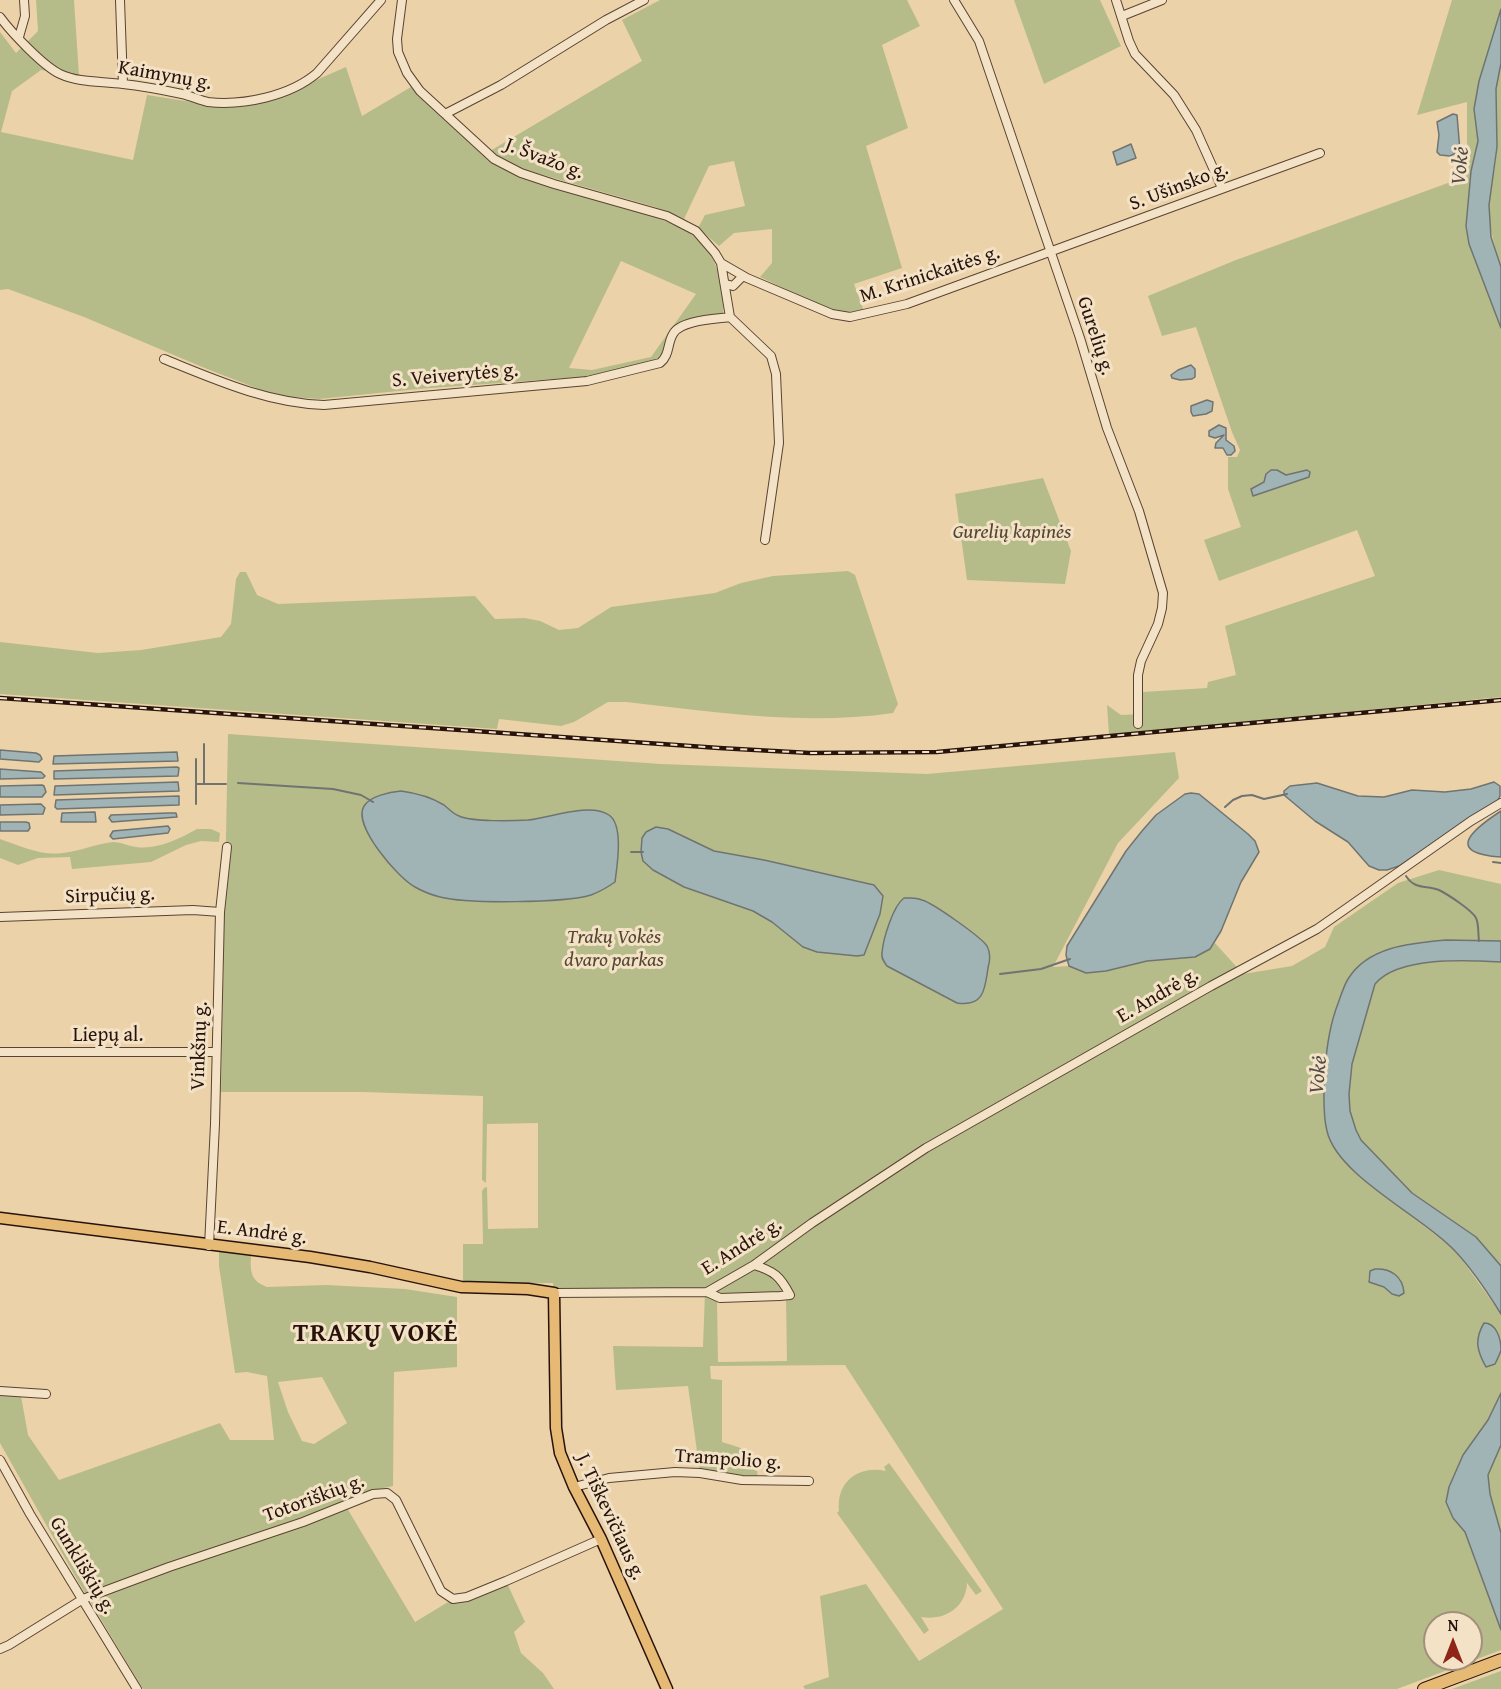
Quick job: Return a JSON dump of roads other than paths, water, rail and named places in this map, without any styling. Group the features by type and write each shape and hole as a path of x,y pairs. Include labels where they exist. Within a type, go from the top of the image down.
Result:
{"highway":[{"path":"1424,1689 1501,1660"}],"main road":[{"name":"E. Andrė g.","path":"0,1218 333,1261 461,1287 528,1289 554,1293"},
{"name":"J. Tiškevičiaus g.","path":"554,1293 556,1428 561,1453 574,1487 601,1539 669,1689"}],"street":[{"path":"19,38 25,16 24,0"},
{"path":"120,0 123,84"},
{"name":"Kaimynų g.","path":"0,17 43,62 60,74 72,78 181,94 211,102 245,101 280,93 306,83 317,74 381,0"},
{"name":"J. Švažo g.","path":"402,0 398,25 398,52 407,73 420,91 494,159 520,172 554,184 667,216 702,236 721,263 730,317"},
{"path":"445,114 501,85 606,20 644,0"},
{"name":"Gurelių g.","path":"954,0 979,41 1080,338 1107,428 1139,511 1163,593 1158,624 1141,661 1138,724"},
{"path":"1116,0 1129,42 1136,54 1174,94 1196,130 1222,188"},
{"path":"1122,16 1162,0"},
{"name":"S. Ušinsko g.","path":"1050,253 1320,153"},
{"name":"M. Krinickaitės g.","path":"786,296 832,314 850,317 907,304 1050,253"},
{"name":"J. Švažo g.","path":"721,263 786,296"},
{"path":"726,284 733,286 737,284 741,278 740,274"},
{"path":"730,317 771,356 776,374 779,443 765,540"},
{"name":"S. Veiverytės g.","path":"164,358 220,382 273,399 324,405 587,381 660,363 666,358 673,334 678,328 690,323 730,317"},
{"name":"E. Andrė g.","path":"554,1293 707,1292 754,1265 812,1223 926,1148 1211,986 1306,936 1471,821 1501,803"},
{"name":"Vinkšnų g.","path":"209,1246 220,912 226,847"},
{"name":"Sirpučių g.","path":"0,917 193,910 220,912"},
{"name":"Liepų al.","path":"0,1053 216,1052"},
{"path":"707,1292 720,1298 790,1294 783,1281 770,1270 754,1265"},
{"path":"0,1391 46,1394"},
{"name":"Gunkliškių g.","path":"0,1460 136,1689"},
{"name":"Trampolio g.","path":"574,1487 609,1478 675,1472 700,1473 742,1480 809,1481"},
{"name":"Totoriškių g.","path":"83,1599 380,1493 387,1493 396,1500 441,1591 453,1599 467,1597 497,1585 601,1539"},
{"path":"0,1649 83,1599"}],"waterway":[{"path":"204,744 204,784"},
{"path":"196,759 196,804"},
{"path":"238,783 333,789 361,795 373,802"},
{"path":"196,784 226,784"},
{"path":"1225,807 1242,796 1252,795 1264,799 1287,794"},
{"path":"631,852 643,852"},
{"path":"1493,862 1501,863"},
{"path":"1406,876 1417,885 1443,892 1470,911 1477,920 1479,941"},
{"path":"1000,974 1041,969 1070,959"}],"railway":[{"path":"0,698 810,753 937,752 1501,700"}],"district":[{"name":"TRAKŲ VOKĖ","path":"376,1334"}],"water label":[{"name":"Vokė","path":"1461,166"},
{"name":"Vokė","path":"1319,1075"}],"park label":[{"name":"Gurelių kapinės","path":"1012,533"},
{"name":"Trakų Vokės dvaro parkas","path":"614,950"}]}
